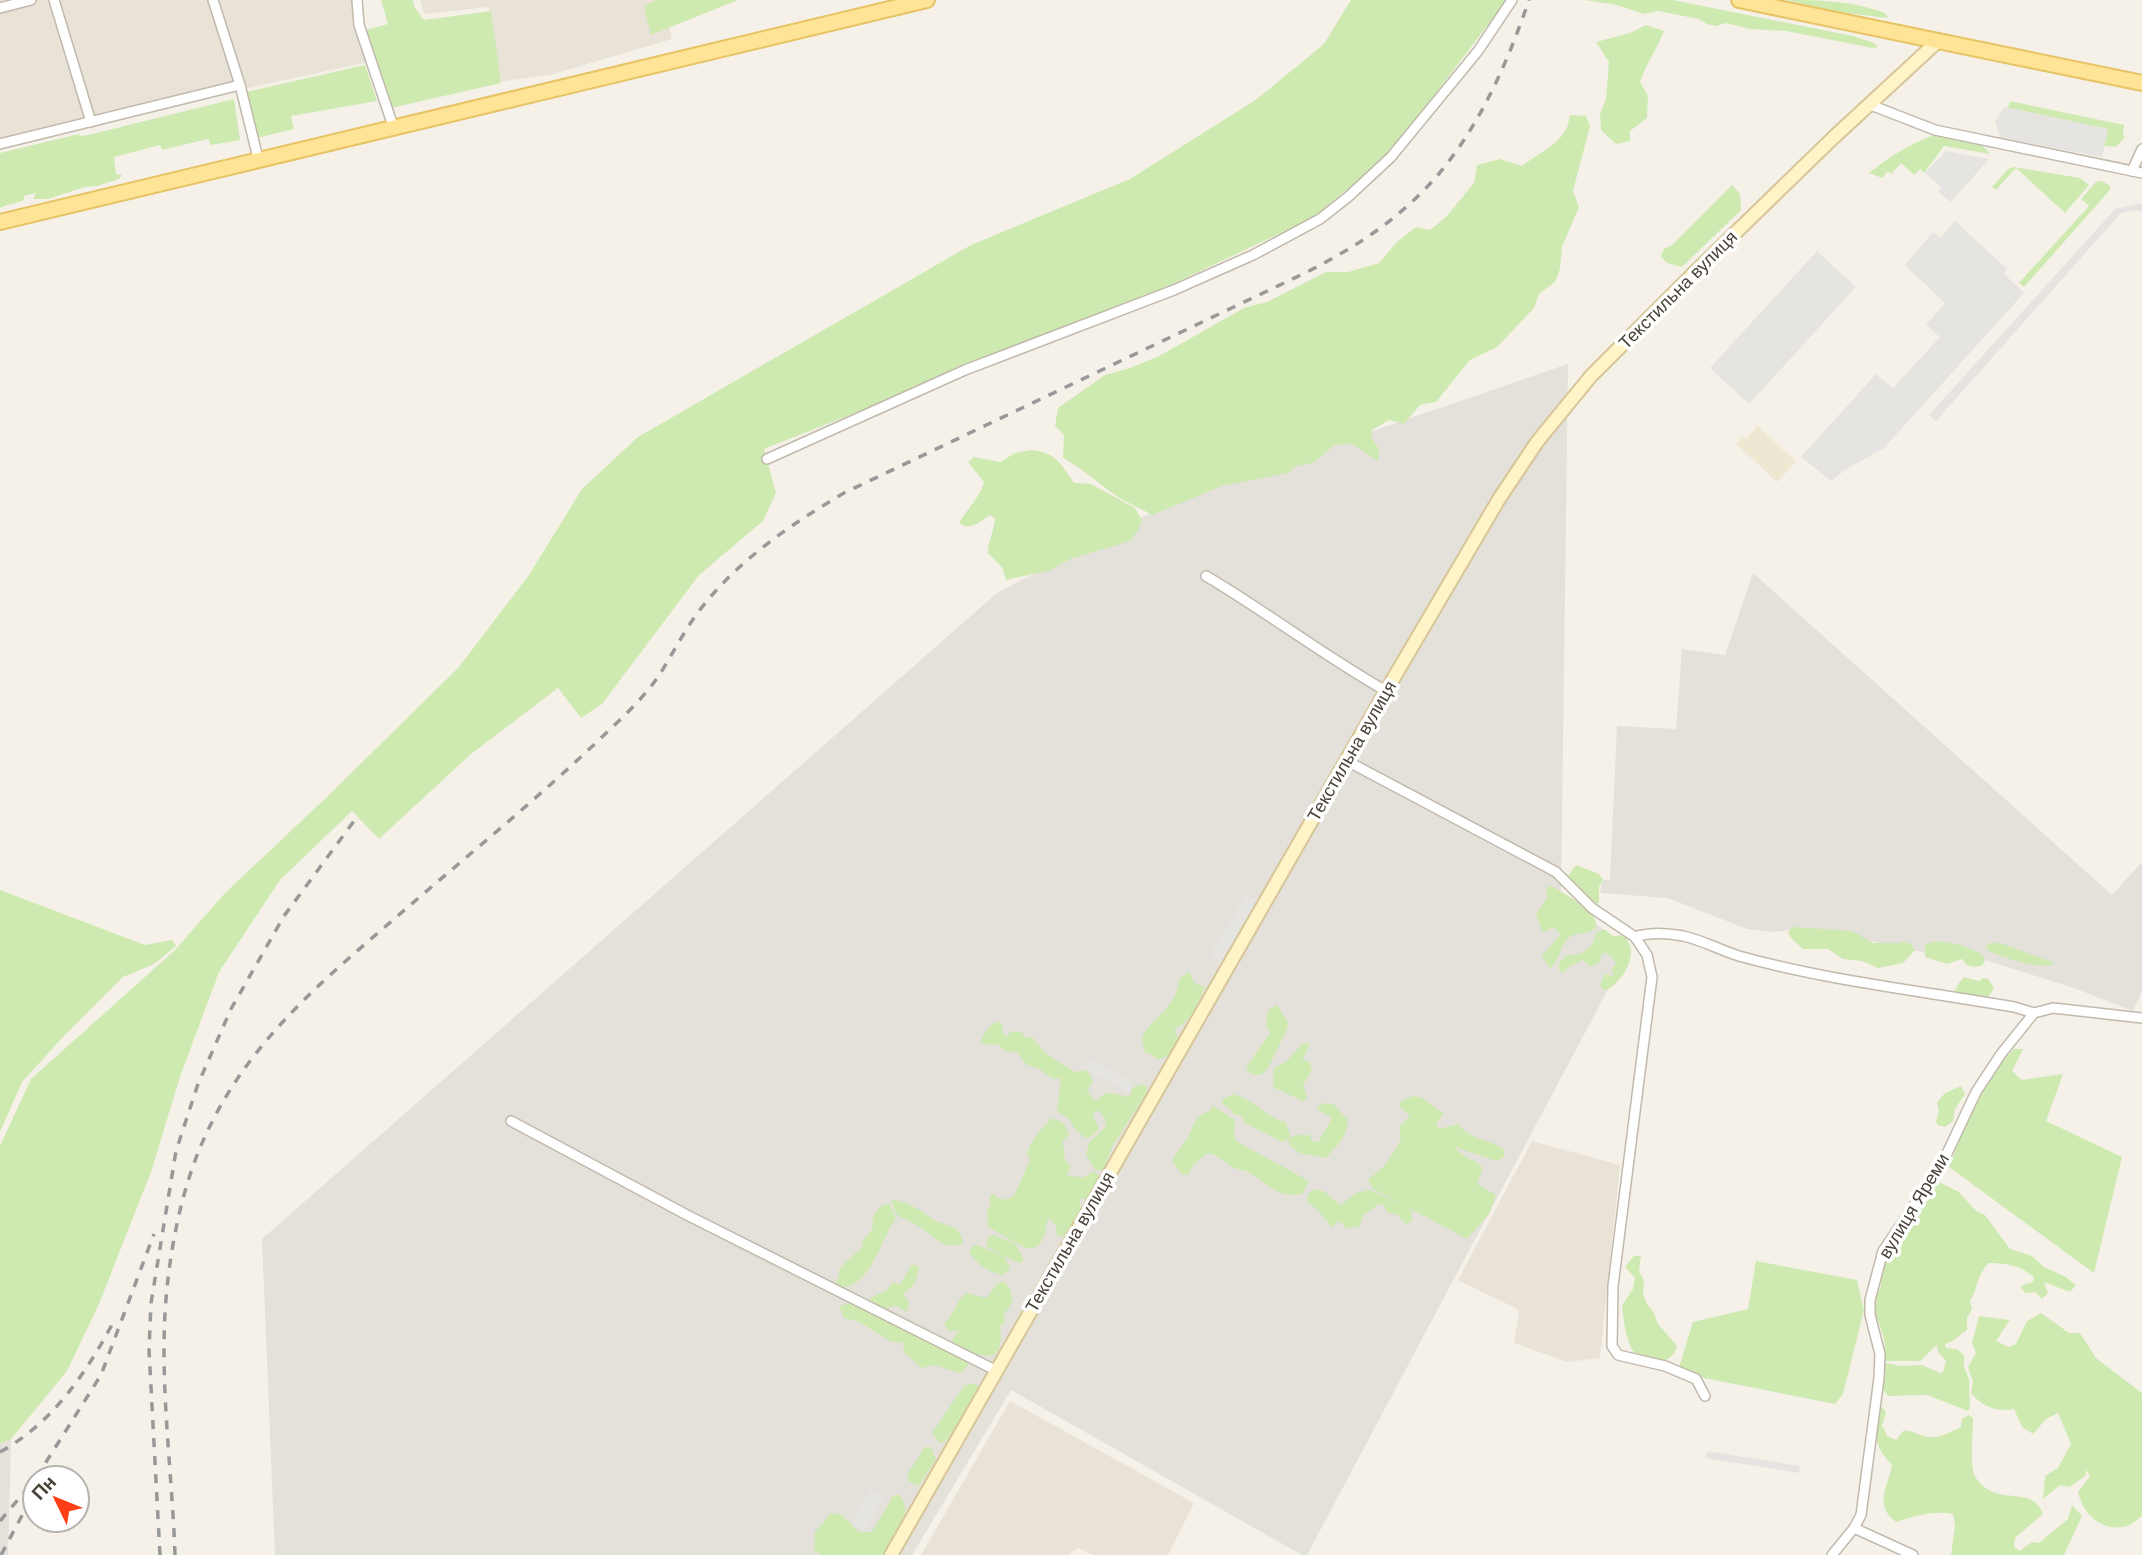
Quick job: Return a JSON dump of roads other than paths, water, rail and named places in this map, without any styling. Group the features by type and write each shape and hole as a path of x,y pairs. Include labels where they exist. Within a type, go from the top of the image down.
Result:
{"main road":[{"path":"0,222 927,0"},
{"path":"1739,0 2142,83"}],"street":[{"path":"0,8 31,0"},
{"path":"54,0 90,121"},
{"path":"213,0 240,85 258,159"},
{"path":"357,0 359,25 393,126"},
{"path":"767,459 965,370 1185,285 1253,255 1320,219 1391,157 1478,51 1512,0"},
{"name":"Текстильна вулиця","path":"891,1555 1386,691 1499,499 1555,418 1591,376 1692,275 1868,104 1938,41"},
{"path":"0,144 240,85"},
{"path":"1868,104 1935,130 2137,172 2142,149"},
{"path":"1206,576 1386,691"},
{"path":"1347,761 1556,872 1592,908 1635,937 1647,955 1651,977 1613,1286 1612,1346 1618,1355 1665,1366 1696,1379 1705,1396"},
{"path":"1635,937 1648,933 1683,936 1738,956 1891,987 2014,1007 2034,1013 2053,1008 2142,1018"},
{"name":"вулиця Яреми","path":"1832,1555 1861,1515 1879,1378 1880,1353 1870,1315 1871,1300 1883,1251 1942,1164 1976,1092 2001,1054 2034,1013"},
{"path":"511,1121 687,1215 997,1371"},
{"path":"1854,1528 1913,1555"}],"railway":[{"path":"175,1555 164,1347 168,1279 174,1239 188,1180 211,1124 228,1093 269,1038 341,965 550,785 625,715 654,683 694,619 714,593 748,560 785,531 844,493 1307,272 1358,243 1405,208 1427,187 1465,139 1495,85 1529,0"},
{"path":"160,1555 149,1350 151,1303 176,1151 198,1084 231,1009 284,916 354,821"},
{"path":"45,1464 101,1375 154,1234"},
{"path":"0,1452 36,1426 67,1394 93,1358 115,1319"},
{"path":"0,1521 21,1496"},
{"path":"1,1555 21,1517"}]}
